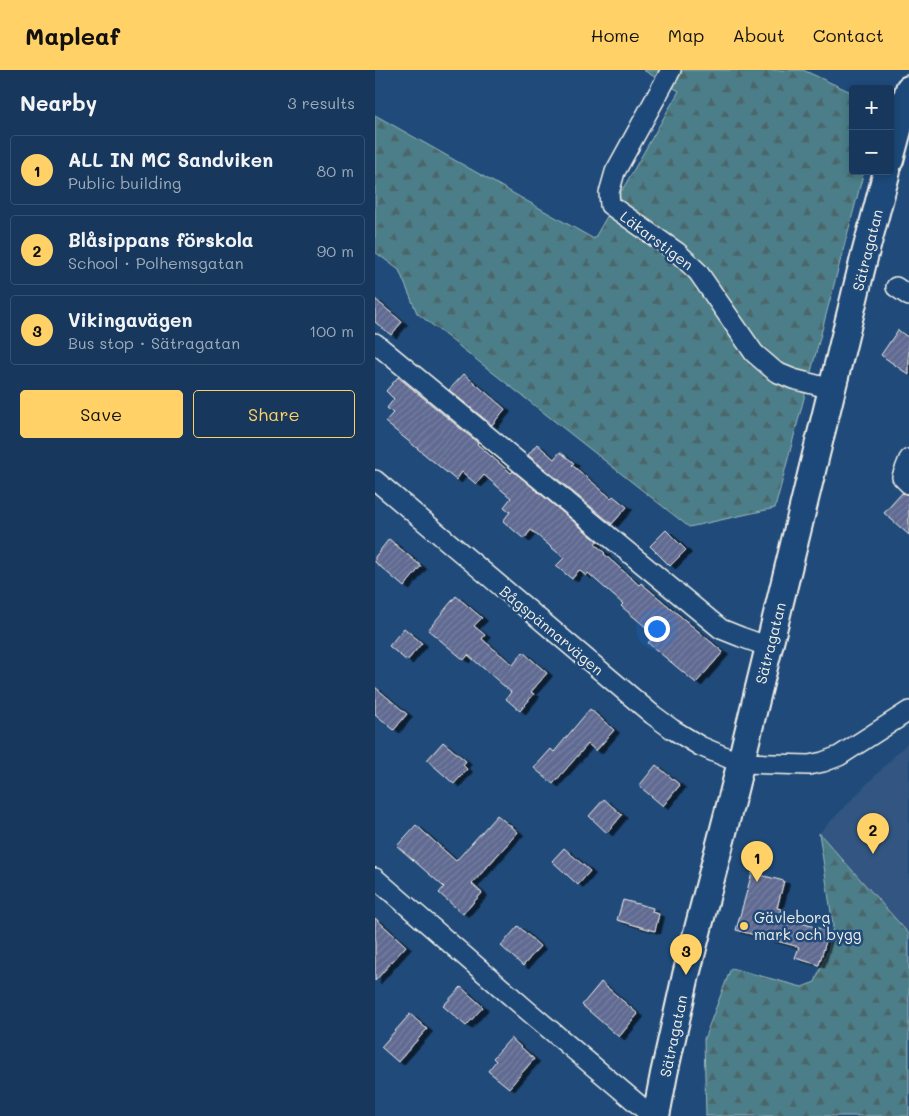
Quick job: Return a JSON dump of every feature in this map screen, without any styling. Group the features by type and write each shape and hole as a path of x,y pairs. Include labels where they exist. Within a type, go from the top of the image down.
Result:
{"street":[{"name":"Läkarstigen","path":"671,70 615,172 609,193 610,205 677,252 698,272 754,353 776,372 793,379 832,389"},
{"path":"894,145 909,89"},
{"name":"Sätragatan","path":"656,1116 683,989 886,175"},
{"path":"375,343 721,629 769,647"},
{"path":"909,459 902,477 909,484"},
{"name":"Bågspännarvägen","path":"375,480 653,715 700,746 740,764"},
{"path":"740,764 809,765 823,762 839,756 909,711"},
{"path":"375,878 652,1116"}],"shaded area":[{"path":"909,741 909,934 819,833"}],"green space":[{"path":"643,70 803,70 849,91 849,175 863,175 775,508 689,527 417,313 399,270 375,252 375,115 594,239 679,91"},
{"path":"819,833 909,934 909,1116 706,1116 704,1039 731,968 802,987 815,982 828,950 833,926"}],"building":[{"path":"375,299 402,322 391,335 375,322"},
{"path":"898,330 909,338 909,375 881,355"},
{"path":"464,374 505,409 492,425 449,390"},
{"path":"398,377 511,473 513,471 597,541 595,544 604,554 639,585 641,583 723,652 696,683 648,643 655,635 621,606 623,604 588,573 586,576 579,570 572,579 556,566 564,558 531,530 524,539 503,521 510,512 504,507 511,498 484,475 476,484 462,472 456,480 385,422 393,413 387,408 394,399 386,391"},
{"path":"537,444 554,459 560,452 574,463 572,465 611,498 613,496 627,507 612,524 528,455"},
{"path":"902,493 909,495 909,535 884,513"},
{"path":"666,530 686,550 670,566 650,546"},
{"path":"389,539 421,566 404,587 375,562 375,557"},
{"path":"456,596 482,618 474,626 485,635 482,639 513,665 523,652 547,673 531,692 534,694 520,711 506,699 511,692 468,655 464,660 428,630"},
{"path":"404,628 422,643 407,661 389,646"},
{"path":"375,687 407,714 394,730 375,714"},
{"path":"590,709 614,730 596,751 588,744 553,784 534,768 551,749 554,752"},
{"path":"443,742 466,761 463,765 467,769 454,784 427,760"},
{"path":"656,765 680,785 663,806 639,786"},
{"path":"604,799 622,815 607,833 589,816"},
{"path":"497,815 518,832 472,884 482,893 463,914 439,893 444,887 397,846 416,825 456,861"},
{"path":"564,848 590,871 578,885 552,861"},
{"path":"752,873 784,881 777,908 782,909 780,917 829,931 819,965 795,958 799,947 736,930"},
{"path":"623,900 653,908 652,912 659,914 655,931 617,920"},
{"path":"375,918 406,946 375,981"},
{"path":"518,926 540,946 523,966 501,946"},
{"path":"601,982 638,1014 619,1037 582,1005"},
{"path":"461,987 483,1007 466,1026 443,1006"},
{"path":"410,1014 427,1029 398,1062 381,1047"},
{"path":"511,1038 534,1059 509,1088 488,1071 496,1061 493,1058"}],"place":[{"name":"Blåsippans förskola","path":"873,854"},
{"name":"ALL IN MC Sandviken","path":"757,882"},
{"name":"Gävleborg mark och bygg","path":"744,926"},
{"name":"Vikingavägen","path":"686,975"}]}
